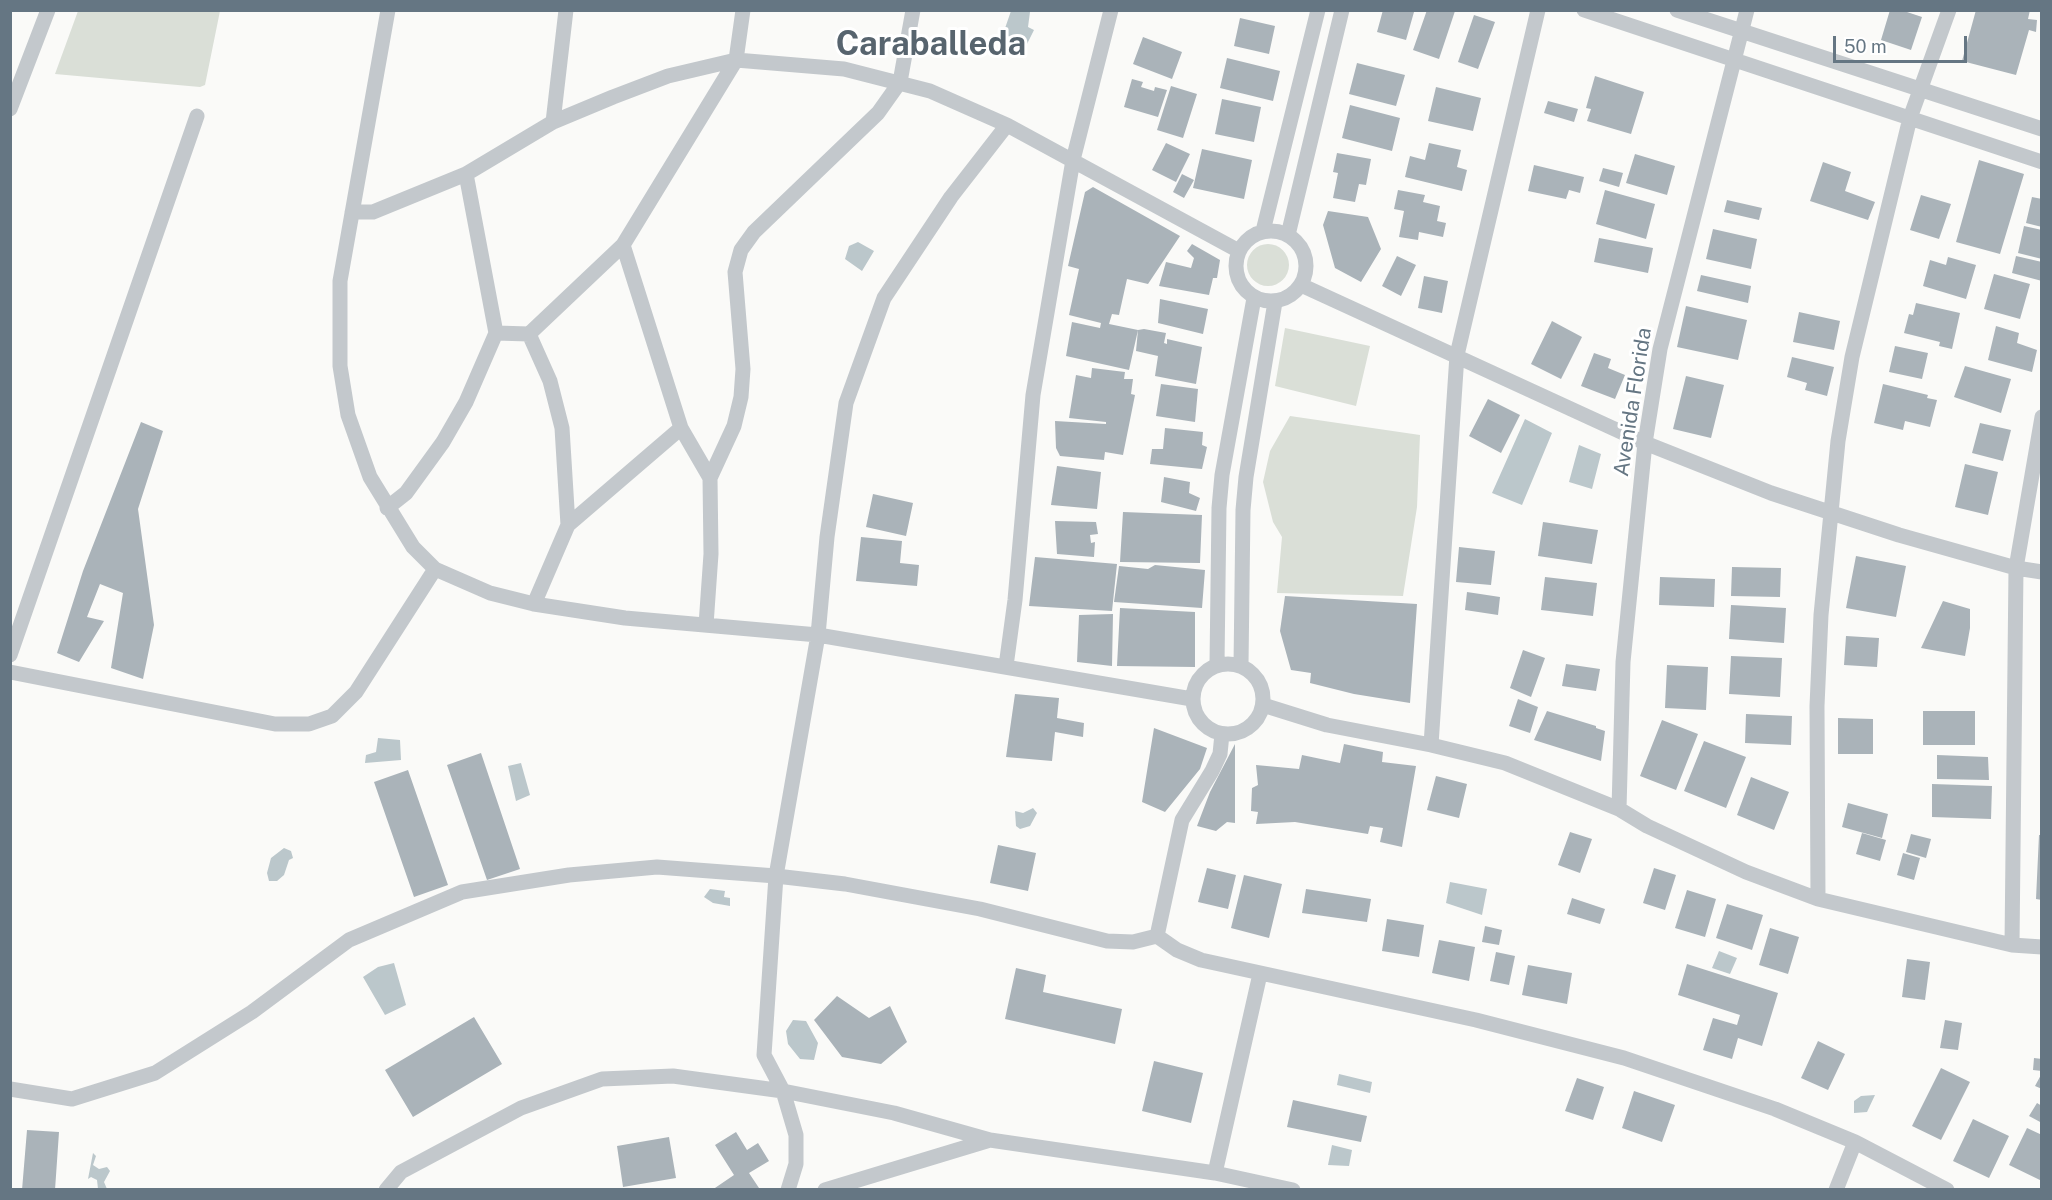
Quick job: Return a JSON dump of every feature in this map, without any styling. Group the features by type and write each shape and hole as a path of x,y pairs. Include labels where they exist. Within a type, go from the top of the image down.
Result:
{"street":[{"path":"10,109 48,10"},
{"path":"388,10 340,281 340,366 348,415 370,477 413,547 435,569 490,593 534,604 625,618 818,635 1192,699"},
{"path":"553,122 566,10"},
{"path":"496,333 529,334 623,245 736,60 743,10"},
{"path":"706,625 711,554 710,478 734,426 741,397 743,369 735,272 741,250 754,232 857,135 878,112 900,81 913,10"},
{"path":"1006,666 1015,600 1027,439 1073,160 1111,10"},
{"path":"1263,231 1318,10"},
{"path":"1288,235 1342,10"},
{"path":"1431,745 1457,355 1538,10"},
{"path":"1584,10 2042,162"},
{"path":"1677,10 2042,129"},
{"name":"Avenida Florida","path":"1619,809 1623,662 1645,443 1660,349 1747,10"},
{"path":"1818,899 1817,706 1830,513 1852,357 1910,118 1949,10"},
{"path":"352,212 373,212 466,174 553,122 668,76 736,60 808,64 844,69 900,81 930,91 1007,125 1239,251"},
{"path":"10,655 197,116"},
{"path":"788,1190 796,1164 796,1135 783,1091 764,1054 776,876 818,635 827,537 846,403 884,298 951,197 1007,125"},
{"path":"387,508 406,493 443,442 466,402 496,333 466,174"},
{"path":"1263,231 1276,231 1288,235 1299,244 1305,257 1306,271 1301,285 1290,296 1275,302 1254,298 1243,289 1237,278 1235,264 1239,251 1249,238 1263,231"},
{"path":"623,245 681,428 710,478"},
{"path":"1301,285 1645,443 1830,513 2016,568 2042,572"},
{"path":"1217,664 1220,497 1254,298"},
{"path":"1241,665 1243,510 1246,477 1275,302"},
{"path":"529,334 550,381 562,428 568,525"},
{"path":"2012,945 2016,568 2042,417"},
{"path":"534,604 568,525 681,428"},
{"path":"10,672 276,724 309,724 332,716 356,692 435,569"},
{"path":"1217,664 1241,665 1254,675 1262,689 1263,705 1258,718 1248,728 1236,734 1222,734 1210,730 1201,722 1192,699 1195,684 1204,672 1217,664"},
{"path":"1263,705 1327,725 1431,745 1505,763 1619,809 1647,826 1746,872 1818,899 2012,945 2042,947"},
{"path":"1157,936 1182,820 1220,754 1222,734"},
{"path":"10,1089 72,1099 155,1073 252,1012 349,940 462,892 568,875 657,867 845,884 980,909 1107,941 1133,942 1157,936 1177,950 1201,960 1476,1020 1624,1058 1775,1109 1855,1142 1947,1190"},
{"path":"1215,1173 1260,974"},
{"path":"386,1190 401,1172 521,1108 602,1079 673,1076 783,1091 894,1113 990,1140 1215,1173 1293,1190"},
{"path":"825,1190 990,1140"},
{"path":"1836,1190 1855,1142"}],"shaded area":[{"path":"78,11 220,11 205,85 200,87 55,74"},
{"path":"1011,11 1030,12 1028,27 1034,30 1027,44 1003,34"},
{"path":"858,242 874,251 862,271 845,259 849,246"},
{"path":"1268,244 1283,250 1289,265 1283,280 1268,286 1253,280 1247,265 1253,250"},
{"path":"1285,328 1370,346 1356,406 1275,386"},
{"path":"1290,416 1420,435 1417,507 1403,596 1277,593 1282,537 1273,522 1263,482 1270,451"},
{"path":"1525,419 1552,433 1522,505 1492,493"},
{"path":"1579,445 1601,454 1592,489 1569,482"},
{"path":"378,738 400,740 401,760 365,763 366,755 376,752"},
{"path":"521,763 530,795 516,801 508,766"},
{"path":"1033,808 1037,813 1030,826 1020,829 1016,826 1015,811 1023,813"},
{"path":"284,848 291,851 293,858 289,860 284,875 277,881 269,881 267,873 271,858"},
{"path":"1450,882 1487,889 1482,915 1446,903"},
{"path":"710,889 725,891 724,897 730,898 730,906 713,903 704,897"},
{"path":"1719,951 1737,958 1730,974 1712,968"},
{"path":"394,963 406,1005 385,1015 363,977 378,967"},
{"path":"793,1020 806,1021 818,1043 814,1060 800,1059 788,1044 786,1031"},
{"path":"1339,1074 1372,1082 1370,1093 1337,1085"},
{"path":"1875,1095 1867,1112 1854,1113 1854,1101 1861,1096"},
{"path":"1332,1145 1352,1150 1349,1166 1328,1165"},
{"path":"93,1153 96,1156 93,1165 99,1169 107,1167 110,1171 104,1182 107,1189 98,1189 97,1180 91,1177 88,1179"}],"building":[{"path":"1383,10 1414,12 1406,40 1377,32"},
{"path":"1427,10 1455,11 1439,59 1413,50"},
{"path":"1890,10 1901,10 1922,17 1911,50 1881,40"},
{"path":"1976,10 2030,10 2028,19 2037,20 2036,32 2029,30 2016,75 1962,61"},
{"path":"1474,15 1495,22 1478,69 1458,62"},
{"path":"1240,18 1275,26 1269,54 1234,46"},
{"path":"1143,37 1182,52 1172,79 1133,64"},
{"path":"1227,58 1280,71 1273,101 1220,88"},
{"path":"1357,63 1405,75 1396,106 1349,94"},
{"path":"1595,76 1644,92 1631,134 1587,121 1591,109 1586,108"},
{"path":"1132,79 1143,82 1141,87 1154,91 1155,87 1167,90 1158,117 1124,107"},
{"path":"1171,86 1197,94 1183,138 1157,130"},
{"path":"1436,87 1481,98 1473,131 1428,121"},
{"path":"1222,99 1261,107 1254,142 1215,134"},
{"path":"1548,101 1578,109 1574,122 1544,113"},
{"path":"1350,105 1400,118 1392,151 1342,138"},
{"path":"1166,143 1190,154 1176,182 1152,170"},
{"path":"1429,143 1461,150 1457,167 1467,170 1462,191 1405,177 1410,156 1425,160"},
{"path":"1202,149 1252,160 1244,199 1193,188"},
{"path":"1337,153 1371,159 1366,185 1359,184 1355,202 1333,198 1338,173 1333,172"},
{"path":"1635,154 1675,166 1667,195 1626,183"},
{"path":"1979,160 2024,174 2000,254 1956,242"},
{"path":"1823,162 1851,172 1845,191 1875,202 1868,220 1810,201"},
{"path":"1534,165 1584,177 1580,193 1569,190 1566,199 1528,191"},
{"path":"1603,168 1623,173 1619,187 1599,181"},
{"path":"1182,174 1194,180 1184,198 1173,192"},
{"path":"1093,187 1180,236 1148,284 1127,279 1119,315 1112,314 1109,324 1138,330 1129,370 1066,356 1072,322 1100,328 1101,323 1069,315 1079,269 1068,266 1085,192"},
{"path":"1398,190 1425,195 1423,202 1440,206 1437,221 1446,223 1443,237 1419,232 1418,240 1399,237 1404,211 1394,209"},
{"path":"1605,190 1655,204 1646,239 1596,224"},
{"path":"1921,195 1951,204 1939,239 1910,230"},
{"path":"2032,197 2042,199 2042,227 2026,223"},
{"path":"1727,200 1762,208 1759,220 1724,212"},
{"path":"1328,211 1368,217 1381,249 1361,282 1335,268 1323,225"},
{"path":"2024,226 2042,230 2042,259 2018,253"},
{"path":"1713,229 1757,239 1751,269 1706,259"},
{"path":"1599,238 1653,248 1648,273 1594,262"},
{"path":"1192,244 1220,260 1217,278 1213,278 1209,295 1159,286 1166,262 1191,268 1194,258 1187,251"},
{"path":"1397,256 1416,265 1401,296 1382,286"},
{"path":"2016,256 2042,262 2042,281 2012,273"},
{"path":"1948,257 1976,265 1966,299 1923,286 1930,260 1946,265"},
{"path":"1994,274 2030,284 2020,319 1984,309"},
{"path":"1701,275 1751,286 1748,303 1697,291"},
{"path":"1424,276 1448,281 1442,313 1418,308"},
{"path":"1160,299 1208,309 1203,334 1158,323"},
{"path":"1916,303 1960,313 1952,349 1939,346 1940,342 1904,333 1909,314 1913,315"},
{"path":"1686,306 1747,320 1738,360 1677,347"},
{"path":"1799,312 1840,321 1834,350 1793,342"},
{"path":"1552,321 1582,337 1561,379 1531,364"},
{"path":"1996,326 2019,333 2017,343 2037,350 2032,372 1988,360"},
{"path":"1138,330 1166,333 1164,343 1167,344 1167,339 1202,347 1196,384 1155,376 1158,356 1136,351"},
{"path":"1895,346 1928,353 1922,379 1889,372"},
{"path":"1594,353 1611,359 1608,368 1625,375 1615,399 1581,386"},
{"path":"1792,357 1834,367 1827,396 1805,390 1807,383 1787,377"},
{"path":"1965,366 2011,379 2001,413 1954,397"},
{"path":"1092,368 1125,372 1124,379 1133,379 1131,394 1135,395 1123,455 1105,452 1104,460 1060,456 1056,448 1055,421 1106,424 1106,422 1069,418 1076,375 1091,378"},
{"path":"1686,376 1724,385 1711,438 1673,429"},
{"path":"1161,384 1198,389 1195,422 1156,416"},
{"path":"1883,384 1928,395 1927,398 1937,400 1930,427 1905,421 1903,430 1874,423"},
{"path":"1488,399 1520,415 1501,453 1469,436"},
{"path":"141,422 163,431 138,509 154,625 143,679 111,668 123,593 100,584 87,617 104,621 79,662 57,653 83,571"},
{"path":"1980,423 2011,430 2003,461 1972,453"},
{"path":"1165,428 1203,432 1202,445 1207,447 1202,469 1150,464 1152,449 1163,449"},
{"path":"1965,464 1998,472 1988,515 1955,507"},
{"path":"1057,466 1101,472 1097,509 1051,505"},
{"path":"1164,477 1190,482 1189,493 1200,498 1196,511 1161,502"},
{"path":"873,494 913,503 906,536 866,527"},
{"path":"1123,512 1202,515 1200,563 1120,562"},
{"path":"1055,521 1096,522 1098,534 1090,535 1091,543 1095,542 1094,557 1057,554"},
{"path":"1543,522 1598,530 1592,564 1538,556"},
{"path":"861,537 902,541 900,563 919,565 917,586 856,581"},
{"path":"1459,547 1495,551 1491,585 1456,582"},
{"path":"1856,556 1906,566 1896,617 1846,608"},
{"path":"1035,557 1117,564 1112,611 1029,606"},
{"path":"1155,565 1205,570 1202,608 1114,602 1119,566 1148,569"},
{"path":"1732,567 1781,568 1780,597 1731,596"},
{"path":"1545,577 1597,583 1593,616 1541,610"},
{"path":"1660,577 1715,579 1714,607 1659,605"},
{"path":"1467,592 1500,597 1498,615 1465,610"},
{"path":"1285,596 1417,604 1410,703 1354,694 1310,683 1311,673 1291,670 1280,631"},
{"path":"1943,601 1970,609 1970,628 1965,656 1921,648"},
{"path":"1731,605 1786,608 1784,643 1729,639"},
{"path":"1120,608 1195,612 1195,667 1117,666"},
{"path":"1113,614 1112,666 1077,662 1079,615"},
{"path":"1846,636 1879,638 1877,667 1844,665"},
{"path":"1523,650 1545,658 1531,697 1510,688"},
{"path":"1731,656 1782,658 1780,697 1729,694"},
{"path":"1566,664 1600,669 1596,691 1562,686"},
{"path":"1667,665 1708,667 1706,710 1665,708"},
{"path":"1015,694 1059,698 1057,718 1084,723 1083,737 1055,732 1052,761 1006,757"},
{"path":"1518,699 1538,707 1530,733 1509,726"},
{"path":"1547,711 1605,731 1601,761 1534,740"},
{"path":"1923,711 1975,711 1975,745 1923,745"},
{"path":"1746,714 1792,716 1791,745 1745,743"},
{"path":"1838,718 1873,719 1873,754 1838,754"},
{"path":"1662,720 1698,734 1676,790 1640,776"},
{"path":"1154,728 1207,748 1200,769 1165,812 1142,802"},
{"path":"1704,741 1746,757 1726,808 1684,791"},
{"path":"1235,744 1235,823 1227,822 1216,831 1197,826 1210,792"},
{"path":"1344,744 1383,752 1382,762 1416,766 1402,847 1380,842 1383,828 1370,826 1368,834 1295,822 1256,824 1258,812 1251,811 1252,788 1258,785 1256,765 1299,769 1302,755 1340,763"},
{"path":"481,753 520,869 487,880 447,765"},
{"path":"1937,755 1988,757 1989,780 1937,779"},
{"path":"408,770 448,885 414,897 374,782"},
{"path":"1436,776 1467,784 1459,818 1427,810"},
{"path":"1751,777 1789,792 1774,830 1737,815"},
{"path":"1932,784 1992,786 1991,819 1932,817"},
{"path":"1848,803 1888,814 1882,838 1842,827"},
{"path":"1570,832 1592,839 1580,873 1558,865"},
{"path":"1862,833 1886,840 1880,861 1856,854"},
{"path":"1911,834 1931,839 1926,858 1906,852"},
{"path":"2039,835 2042,835 2042,900 2036,899"},
{"path":"998,845 1036,853 1028,891 990,883"},
{"path":"1903,853 1920,858 1914,880 1897,875"},
{"path":"1207,868 1236,875 1228,909 1198,902"},
{"path":"1654,868 1676,875 1665,910 1643,903"},
{"path":"1244,875 1282,884 1269,938 1231,928"},
{"path":"1306,889 1371,899 1367,922 1302,913"},
{"path":"1687,890 1716,899 1705,937 1675,928"},
{"path":"1572,898 1605,909 1600,924 1567,914"},
{"path":"1727,904 1763,915 1752,950 1716,938"},
{"path":"1387,919 1424,925 1419,957 1382,951"},
{"path":"1485,926 1502,930 1499,945 1482,942"},
{"path":"1770,928 1799,937 1788,974 1759,965"},
{"path":"1439,940 1475,947 1469,981 1432,973"},
{"path":"1496,952 1515,956 1509,985 1490,981"},
{"path":"1907,959 1930,962 1925,1000 1902,997"},
{"path":"1687,964 1778,993 1762,1046 1738,1038 1732,1059 1703,1050 1713,1018 1737,1025 1740,1015 1678,995"},
{"path":"1528,965 1572,973 1567,1004 1522,995"},
{"path":"1016,968 1046,975 1043,992 1122,1009 1115,1044 1005,1019"},
{"path":"837,996 869,1018 890,1006 907,1042 881,1064 842,1057 814,1020"},
{"path":"474,1017 502,1064 413,1117 385,1070"},
{"path":"1945,1020 1962,1023 1958,1050 1940,1048"},
{"path":"1818,1041 1845,1054 1828,1090 1801,1078"},
{"path":"2034,1058 2042,1059 2042,1071 2033,1070"},
{"path":"1154,1061 1203,1073 1191,1123 1142,1111"},
{"path":"1941,1068 1970,1082 1941,1140 1912,1126"},
{"path":"2042,1073 2042,1089 2035,1086"},
{"path":"1577,1078 1604,1087 1593,1120 1565,1111"},
{"path":"1634,1091 1675,1105 1662,1142 1622,1128"},
{"path":"1293,1100 1367,1116 1361,1142 1287,1127"},
{"path":"2037,1103 2042,1106 2042,1123 2029,1116"},
{"path":"1973,1119 2009,1136 1989,1178 1953,1161"},
{"path":"2027,1128 2042,1135 2042,1181 2009,1165"},
{"path":"27,1130 59,1132 55,1190 22,1190"},
{"path":"736,1132 747,1150 758,1143 769,1161 749,1173 759,1188 712,1190 734,1175 715,1145"},
{"path":"669,1137 676,1178 623,1187 617,1146"}],"district":[{"name":"Caraballeda","path":"931,45"}]}
